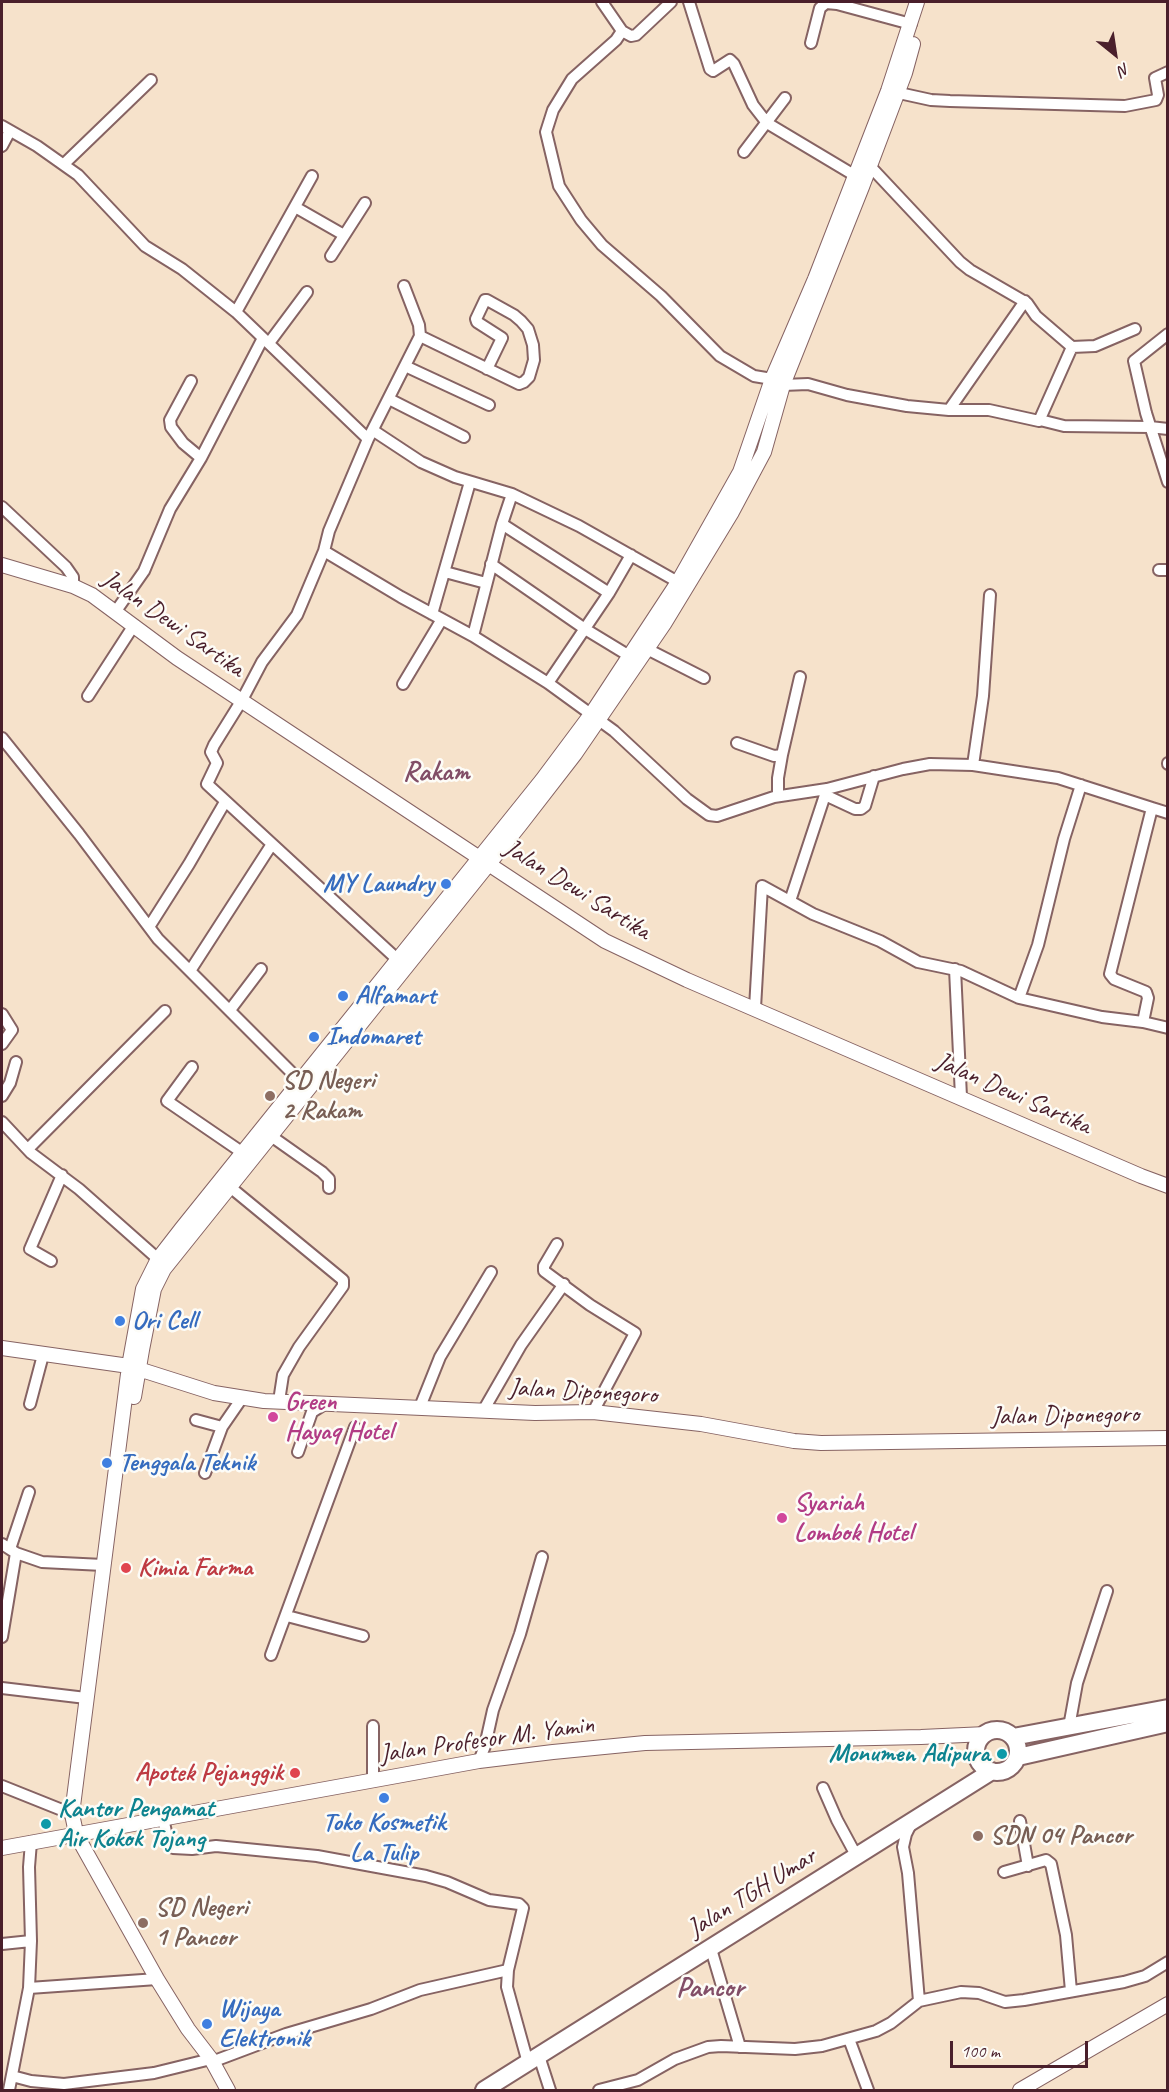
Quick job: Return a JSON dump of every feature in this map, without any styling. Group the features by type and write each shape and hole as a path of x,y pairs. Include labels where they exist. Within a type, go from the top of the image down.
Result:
{"main road":[{"path":"893,92 917,2"},
{"path":"778,382 866,163 926,2"},
{"path":"634,659 647,649 726,510 749,449 763,430 778,382 854,175 866,163"},
{"path":"191,2027 79,1833 79,1802 87,1702 103,1565 134,1367 154,1289 170,1260 226,1184 243,1153 300,1081 484,861 542,780 595,716 634,659 678,582 764,452 763,430"},
{"name":"Jalan Dewi Sartika","path":"2,565 73,586 92,595 177,658 565,917 605,941 656,966 1167,1186"},
{"path":"235,2091 157,1979 79,1833 72,1814 143,1289 158,1259 271,1136 396,968"},
{"name":"Jalan Diponegoro","path":"2,1348 134,1367 214,1393 242,1398 323,1405 349,1404 535,1413 593,1412 701,1424 814,1443 1167,1438"},
{"path":"1013,1737 1167,1708"},
{"path":"1018,1757 1017,1744 1013,1737 1003,1731 991,1731 978,1743 977,1755 982,1765 992,1772 1008,1770 1018,1757 1167,1724"},
{"name":"Jalan Profesor M. Yamin","path":"2,1848 478,1761 645,1743 986,1734"},
{"name":"Jalan TGH Umar","path":"484,2091 992,1772"},
{"path":"1020,2091 1167,2004"},
{"path":"214,2060 228,2091"}],"street":[{"path":"602,2 627,34"},
{"path":"672,2 636,35 627,34 616,40 572,79 553,110 546,132 559,186 581,220 602,245 661,296 720,356 754,376 778,382 808,384 847,395 897,404 949,410 989,410 1064,426 1167,429"},
{"path":"689,2 710,69 713,71 730,60 753,105 767,123 854,175"},
{"path":"811,43 820,8 826,3 911,24"},
{"path":"893,92 950,101 1125,106 1151,103 1156,100 1158,95 1155,78 1167,72"},
{"path":"64,164 151,80"},
{"path":"744,152 785,98"},
{"path":"2,146 6,128 64,164 93,189 145,246 194,277 236,312 371,435 421,462 470,482 512,494 579,526 678,582"},
{"path":"866,163 960,262 1025,301 1036,316 1072,347 1095,346 1135,329"},
{"path":"236,312 312,176"},
{"path":"331,256 365,203"},
{"path":"296,207 344,235"},
{"path":"396,968 272,844 207,784 217,763 211,750 262,662 297,615 324,551 329,531 371,435 420,336 404,286"},
{"path":"116,611 144,571 170,508 201,458 266,340 307,292"},
{"path":"420,336 487,369 519,384 524,382 530,377 534,360 533,345 528,329 514,315 487,300 476,319 477,322 502,338 487,369"},
{"path":"949,410 1025,301"},
{"path":"1167,334 1134,362 1150,427 1167,482"},
{"path":"1040,420 1072,347"},
{"path":"405,366 489,405"},
{"path":"191,381 170,420 171,428 201,458"},
{"path":"389,399 464,437"},
{"path":"432,614 470,482"},
{"path":"473,636 501,524 512,494"},
{"path":"2,507 66,567 72,577 73,586"},
{"path":"501,524 609,593"},
{"path":"324,551 473,636 548,683 595,716 633,747 687,799 709,815 717,816 778,796 826,792 874,776 930,764 973,765 1058,778 1167,813"},
{"path":"548,683 609,593 631,555"},
{"path":"491,564 585,629 634,659"},
{"path":"445,572 486,583"},
{"path":"973,765 983,696 990,595"},
{"path":"403,684 442,619"},
{"path":"88,696 134,625"},
{"path":"647,649 704,678"},
{"path":"778,796 782,755 800,677"},
{"path":"2,738 73,826 148,927 300,1081"},
{"path":"737,743 774,756 782,755"},
{"path":"826,792 855,809 861,809 865,806 874,776"},
{"path":"1019,998 1038,945 1064,839 1081,785"},
{"path":"790,901 826,792"},
{"path":"148,927 189,864 225,802"},
{"path":"1143,1022 1148,998 1146,992 1110,974 1152,808"},
{"path":"190,971 272,844"},
{"path":"755,1008 762,886 813,914 880,941 918,962 955,969 1019,998 1102,1017 1143,1022 1167,1028"},
{"path":"230,1010 261,969"},
{"path":"955,969 961,1097"},
{"path":"28,1149 165,1011"},
{"path":"2,1014 12,1030 2,1044"},
{"path":"2,1096 10,1083 16,1062"},
{"path":"192,1067 167,1101 243,1153"},
{"path":"2,1122 28,1149 62,1175 158,1259"},
{"path":"271,1136 322,1172 329,1179 329,1188"},
{"path":"51,1262 30,1249 62,1175"},
{"path":"226,1184 343,1280 343,1286 298,1347 283,1375 279,1401"},
{"path":"557,1244 543,1269 590,1305 635,1333 593,1412"},
{"path":"420,1407 440,1357 491,1272"},
{"path":"483,1411 521,1345 564,1284"},
{"path":"30,1404 43,1355"},
{"path":"205,1473 222,1427 242,1398"},
{"path":"298,1452 312,1412 323,1405"},
{"path":"196,1420 222,1427"},
{"path":"271,1655 355,1427"},
{"path":"2,1637 9,1549 29,1492"},
{"path":"9,1549 42,1562 103,1565"},
{"path":"478,1761 485,1746 493,1710 520,1634 543,1557"},
{"path":"1070,1727 1077,1683 1107,1591"},
{"path":"287,1616 363,1636"},
{"path":"2,1689 87,1702"},
{"path":"372,1780 373,1726"},
{"path":"2,1786 72,1814"},
{"path":"823,1788 857,1857"},
{"path":"163,1818 168,1841 173,1848 192,1849 216,1846 317,1856 426,1876 447,1882 489,1900 519,1904 523,1908 508,1970 507,1988 533,2060 550,2091"},
{"path":"912,1821 903,1847 909,1884 919,2001"},
{"path":"1020,1821 1028,1866"},
{"path":"9,2091 29,1988 31,1842"},
{"path":"1004,1872 1046,1860 1051,1864 1066,1935 1071,1991"},
{"path":"2,1944 31,1941"},
{"path":"711,1949 740,2047"},
{"path":"599,2091 638,2080 675,2059 701,2049 715,2046 795,2049 822,2046 876,2031 891,2023 919,2001 961,1992 979,1993 996,2000 1013,2002 1135,1979 1167,1962"},
{"path":"12,2076 45,2083 71,2083 144,2075 214,2060 286,2034 371,2009 420,1990 508,1970"},
{"path":"29,1988 157,1979"},
{"path":"849,2039 868,2091"}],"place":[{"name":"MY Laundry","path":"446,884"},
{"name":"Alfamart","path":"343,996"},
{"name":"Indomaret","path":"314,1037"},
{"name":"SD Negeri 2 Rakam","path":"270,1096"},
{"name":"Ori Cell","path":"120,1321"},
{"name":"Green Hayaq Hotel","path":"273,1417"},
{"name":"Tenggala Teknik","path":"107,1463"},
{"name":"Syariah Lombok Hotel","path":"782,1518"},
{"name":"Kimia Farma","path":"126,1568"},
{"name":"Monumen Adipura","path":"1002,1754"},
{"name":"Apotek Pejanggik","path":"295,1773"},
{"name":"Toko Kosmetik La Tulip","path":"384,1798"},
{"name":"Kantor Pengamat Air Kokok Tojang","path":"46,1824"},
{"name":"SDN 04 Pancor","path":"978,1836"},
{"name":"SD Negeri 1 Pancor","path":"143,1923"},
{"name":"Wijaya Elektronik","path":"207,2024"}],"district":[{"name":"Rakam","path":"436,773"},
{"name":"Pancor","path":"710,1989"}]}
